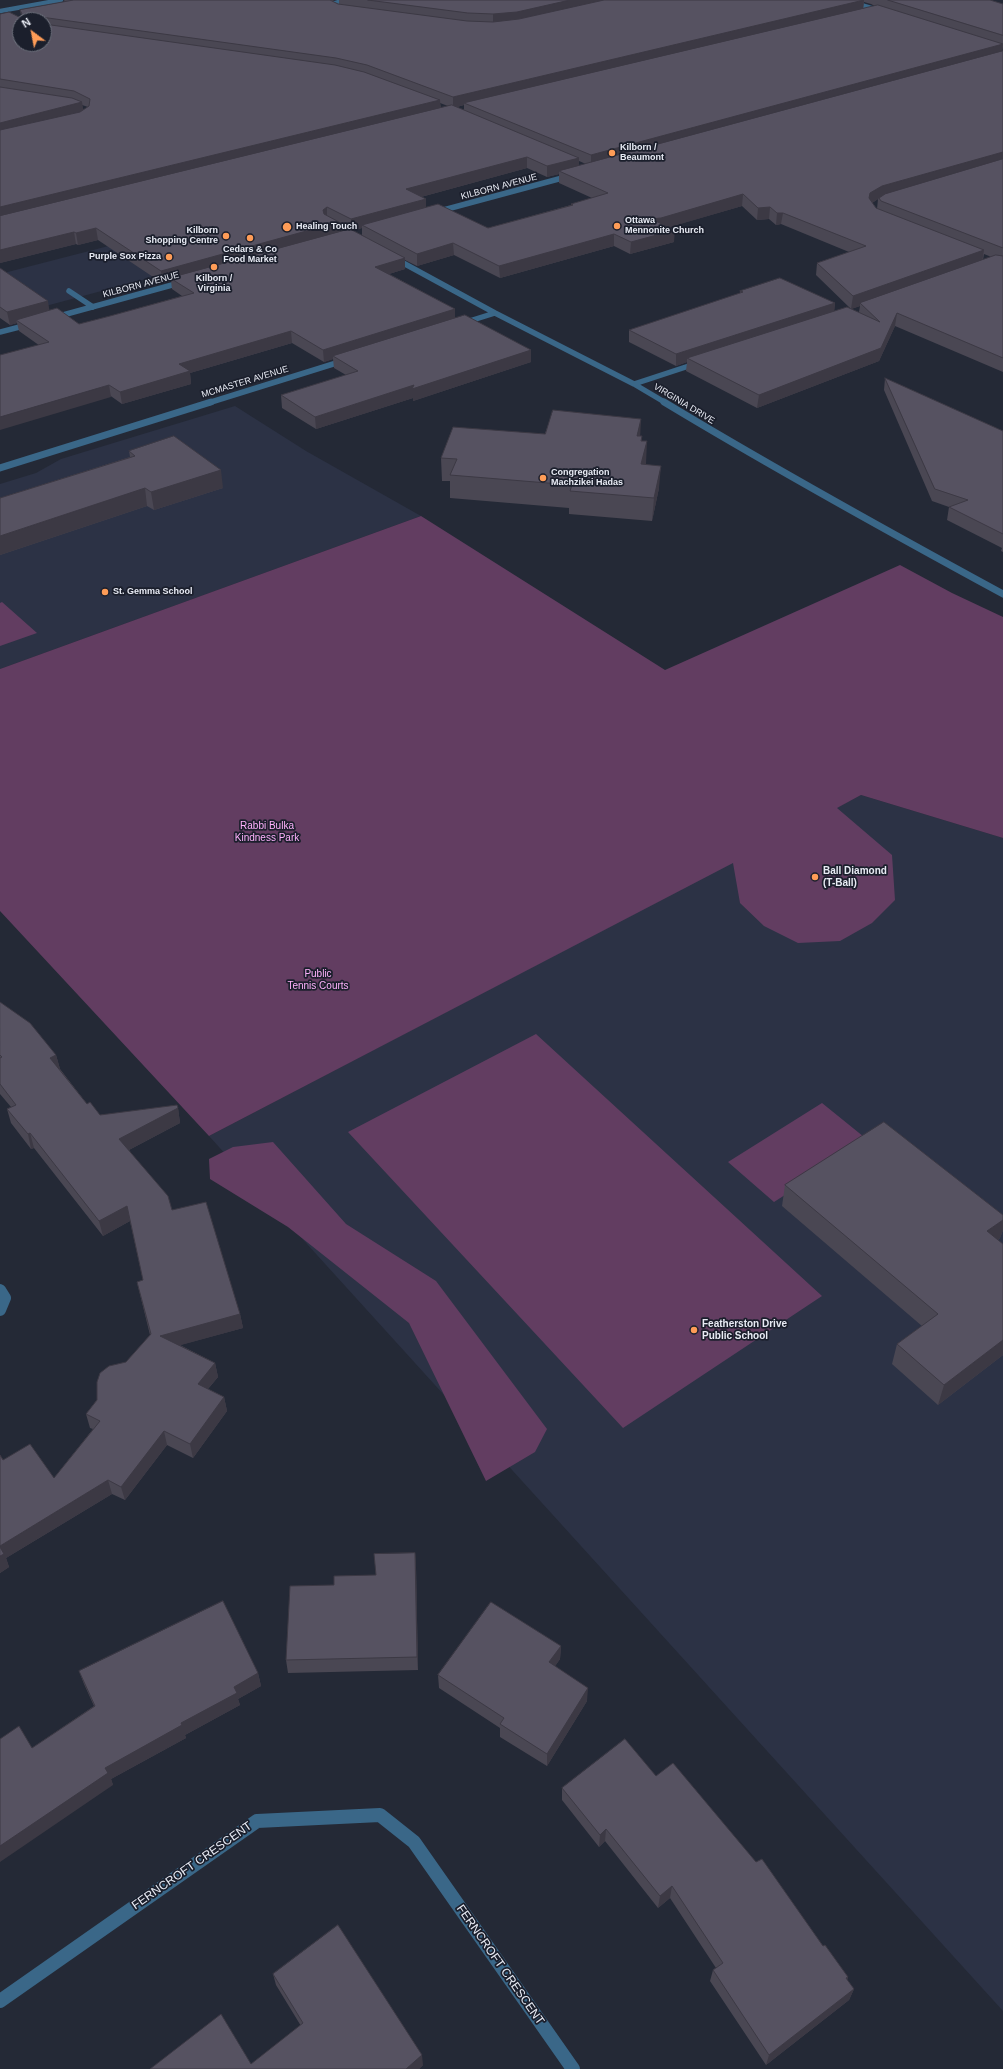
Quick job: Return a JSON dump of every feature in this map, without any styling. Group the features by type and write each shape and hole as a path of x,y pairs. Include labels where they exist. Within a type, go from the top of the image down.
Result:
{"street":[{"path":"0,12 61,0"},
{"path":"340,10 329,6 345,0"},
{"path":"845,0 885,13"},
{"path":"870,12 878,10"},
{"path":"0,12 7,16"},
{"name":"KILBORN AVENUE","path":"430,214 576,174"},
{"name":"VIRGINIA DRIVE","path":"386,253 495,313 634,384 742,449 869,521 1003,594"},
{"name":"KILBORN AVENUE","path":"43,320 191,280"},
{"path":"69,291 93,307"},
{"path":"455,326 495,313"},
{"path":"0,332 36,322"},
{"name":"MCMASTER AVENUE","path":"0,468 356,356"},
{"path":"634,384 707,360"},
{"path":"0,1290 5,1298 0,1310"},
{"name":"FERNCROFT CRESCENT","path":"0,2001 257,1821 380,1815 414,1842 573,2069"}],"shaded area":[{"path":"314,193 369,219 42,307 0,274"},
{"name":"St. Gemma School","path":"235,406 306,451 421,516 0,669 0,484 36,473 61,459"},
{"name":"Featherston Drive Public School","path":"861,795 1003,838 1003,2011 209,1136"}],"green space":[{"name":"Rabbi Bulka Kindness Park","path":"421,516 665,670 900,565 952,593 1003,617 1003,838 861,795 837,808 892,855 895,900 872,923 840,941 798,943 764,926 740,903 733,863 209,1136 0,911 0,669"},
{"path":"2,602 37,633 0,646 0,603"},
{"path":"536,1034 822,1296 623,1428 348,1132"},
{"path":"822,1103 869,1141 774,1202 728,1162"},
{"path":"273,1142 346,1224 436,1281 547,1429 535,1452 486,1481 409,1323 288,1227 210,1179 209,1159 233,1147"}],"building":[{"path":"74,0 330,0 338,4 467,21 493,22 519,19 604,0 864,0 453,97 367,65 336,58 52,19 52,12 21,12 20,10"},
{"path":"368,0 570,0 517,12 493,14 468,13"},
{"path":"888,0 990,0 1003,4 1003,35"},
{"path":"878,5 1003,44 591,155 464,103"},
{"path":"9,12 12,14 12,52 52,52 52,25 335,65 364,72 440,100 0,207 0,130 80,112 89,106 90,99 74,91 0,79 0,14"},
{"path":"1003,51 1003,152 882,186 870,193 869,198 876,208 984,250 853,296 817,263 866,246 783,213 777,213 770,207 758,208 743,194 661,218 651,219 675,230 631,242 614,234 499,266 453,243 417,254 362,225 438,204 488,228 573,205 571,204 608,193 559,171"},
{"path":"0,87 72,98 82,102 0,123"},
{"path":"452,105 579,158 547,166 527,157 406,189 426,199 351,219 327,207 323,210 324,214 339,222 161,271 96,228 0,250 0,216"},
{"path":"1003,159 1003,248 881,201 879,198 885,194"},
{"path":"350,229 405,258 375,267 455,309 323,350 291,331 179,364 190,371 120,392 109,385 0,417 0,355 49,342 16,320 57,308 79,324 110,316 194,293 170,278"},
{"path":"996,255 1003,256 1003,358 897,313 881,348 759,395 687,358 847,307 880,322 860,303"},
{"path":"0,268 48,301 7,312 0,307"},
{"path":"780,278 835,303 676,354 629,330 743,292 740,291"},
{"path":"465,315 531,350 412,389 414,385 315,417 281,395 358,371 333,356"},
{"path":"885,378 1003,431 1003,534 949,507 968,500 935,489"},
{"path":"553,410 641,419 637,436 642,436 641,441 647,441 641,464 661,466 654,498 570,491 572,485 450,475 457,459 441,458 453,427 545,434"},
{"path":"174,436 221,470 151,492 145,488 0,536 0,498 135,456 129,451"},
{"path":"0,1002 30,1023 56,1055 50,1058 87,1104 90,1102 100,1115 177,1105 178,1108 119,1139 168,1196 172,1210 206,1202 240,1314 160,1336 215,1363 198,1384 224,1397 190,1444 164,1431 121,1487 108,1480 0,1546 0,1455 3,1460 30,1444 54,1478 100,1421 86,1414 97,1400 97,1382 100,1373 109,1366 126,1362 151,1334 137,1282 143,1280 127,1206 99,1221 30,1133 28,1134 7,1109 16,1105 0,1084 0,1058 2,1057 0,1055"},
{"path":"884,1122 1003,1215 1003,1220 987,1231 1003,1244 1003,1340 944,1385 897,1344 938,1314 785,1185"},
{"path":"0,1547 4,1554 0,1556"},
{"path":"415,1553 417,1657 286,1660 290,1586 334,1585 334,1576 376,1575 374,1554"},
{"path":"223,1601 258,1673 234,1687 237,1693 181,1723 182,1725 105,1768 108,1773 0,1846 0,1739 19,1726 32,1748 95,1706 79,1671"},
{"path":"491,1602 561,1646 549,1662 588,1688 547,1754 500,1724 504,1718 438,1675"},
{"path":"625,1739 656,1776 673,1763 756,1862 762,1859 823,1946 825,1945 848,1977 846,1978 854,1989 769,2055 713,1970 723,1963 672,1886 660,1896 606,1829 600,1835 562,1788"},
{"path":"338,1925 422,2055 406,2069 150,2069 221,2014 251,2064 303,2023 273,1974"}],"place":[{"name":"Kilborn / Beaumont","path":"612,153"},
{"name":"Ottawa Mennonite Church","path":"617,226"},
{"name":"Healing Touch","path":"287,227"},
{"name":"Kilborn Shopping Centre","path":"226,236"},
{"name":"Cedars & Co Food Market","path":"250,238"},
{"name":"Purple Sox Pizza","path":"169,257"},
{"name":"Kilborn / Virginia","path":"214,267"},
{"name":"Congregation Machzikei Hadas","path":"543,478"},
{"name":"St. Gemma School","path":"105,592"},
{"name":"Ball Diamond (T-Ball)","path":"815,877"},
{"name":"Featherston Drive Public School","path":"694,1330"}],"park label":[{"name":"Public Tennis Courts","path":"318,980"}]}
